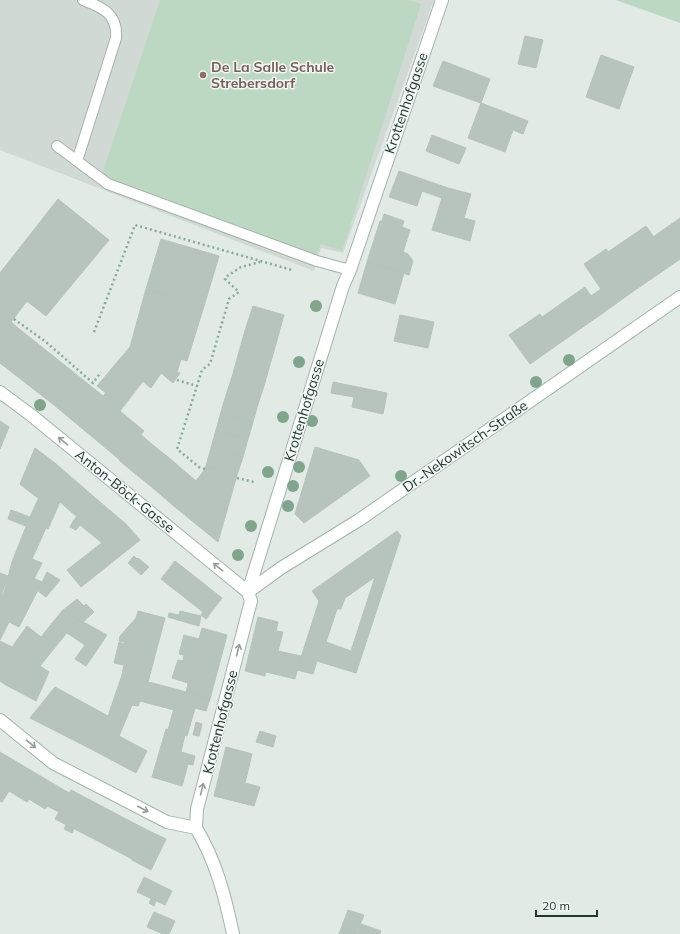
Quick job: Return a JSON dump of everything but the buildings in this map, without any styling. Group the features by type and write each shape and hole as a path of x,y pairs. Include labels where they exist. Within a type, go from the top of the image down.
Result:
{"main road":[{"name":"Krottenhofgasse","path":"196,828 197,810 251,601 248,592 343,286 350,270 442,0"},
{"name":"Dr.-Nekowitsch-Straße","path":"248,592 281,568 360,520 680,297"},
{"name":"Anton-Böck-Gasse","path":"0,392 31,415 248,592"},
{"path":"0,720 53,763 167,822 196,828 209,849 218,873 233,934"}],"lane":[{"path":"77,161 116,38 114,22 102,7 83,0"},
{"path":"57,146 108,184 317,261 350,270"}],"path":[{"path":"94,332 135,225 293,270"},
{"path":"205,469 199,467 177,450 202,370 210,364 229,299 239,292 226,280 226,277 241,267 262,261"},
{"path":"14,319 46,342 92,383 101,372"},
{"path":"177,380 197,386"},
{"path":"237,478 254,482"}],"shaded area":[{"name":"De La Salle Schule Strebersdorf","path":"0,0 434,0 343,253 321,248 314,271 0,150"}],"green space":[{"name":"De La Salle Schule Strebersdorf","path":"160,0 408,0 421,4 342,251 321,244 316,256 113,180 102,174"},
{"path":"616,0 680,0 680,23"}],"place":[{"name":"De La Salle Schule Strebersdorf","path":"203,75"}]}
